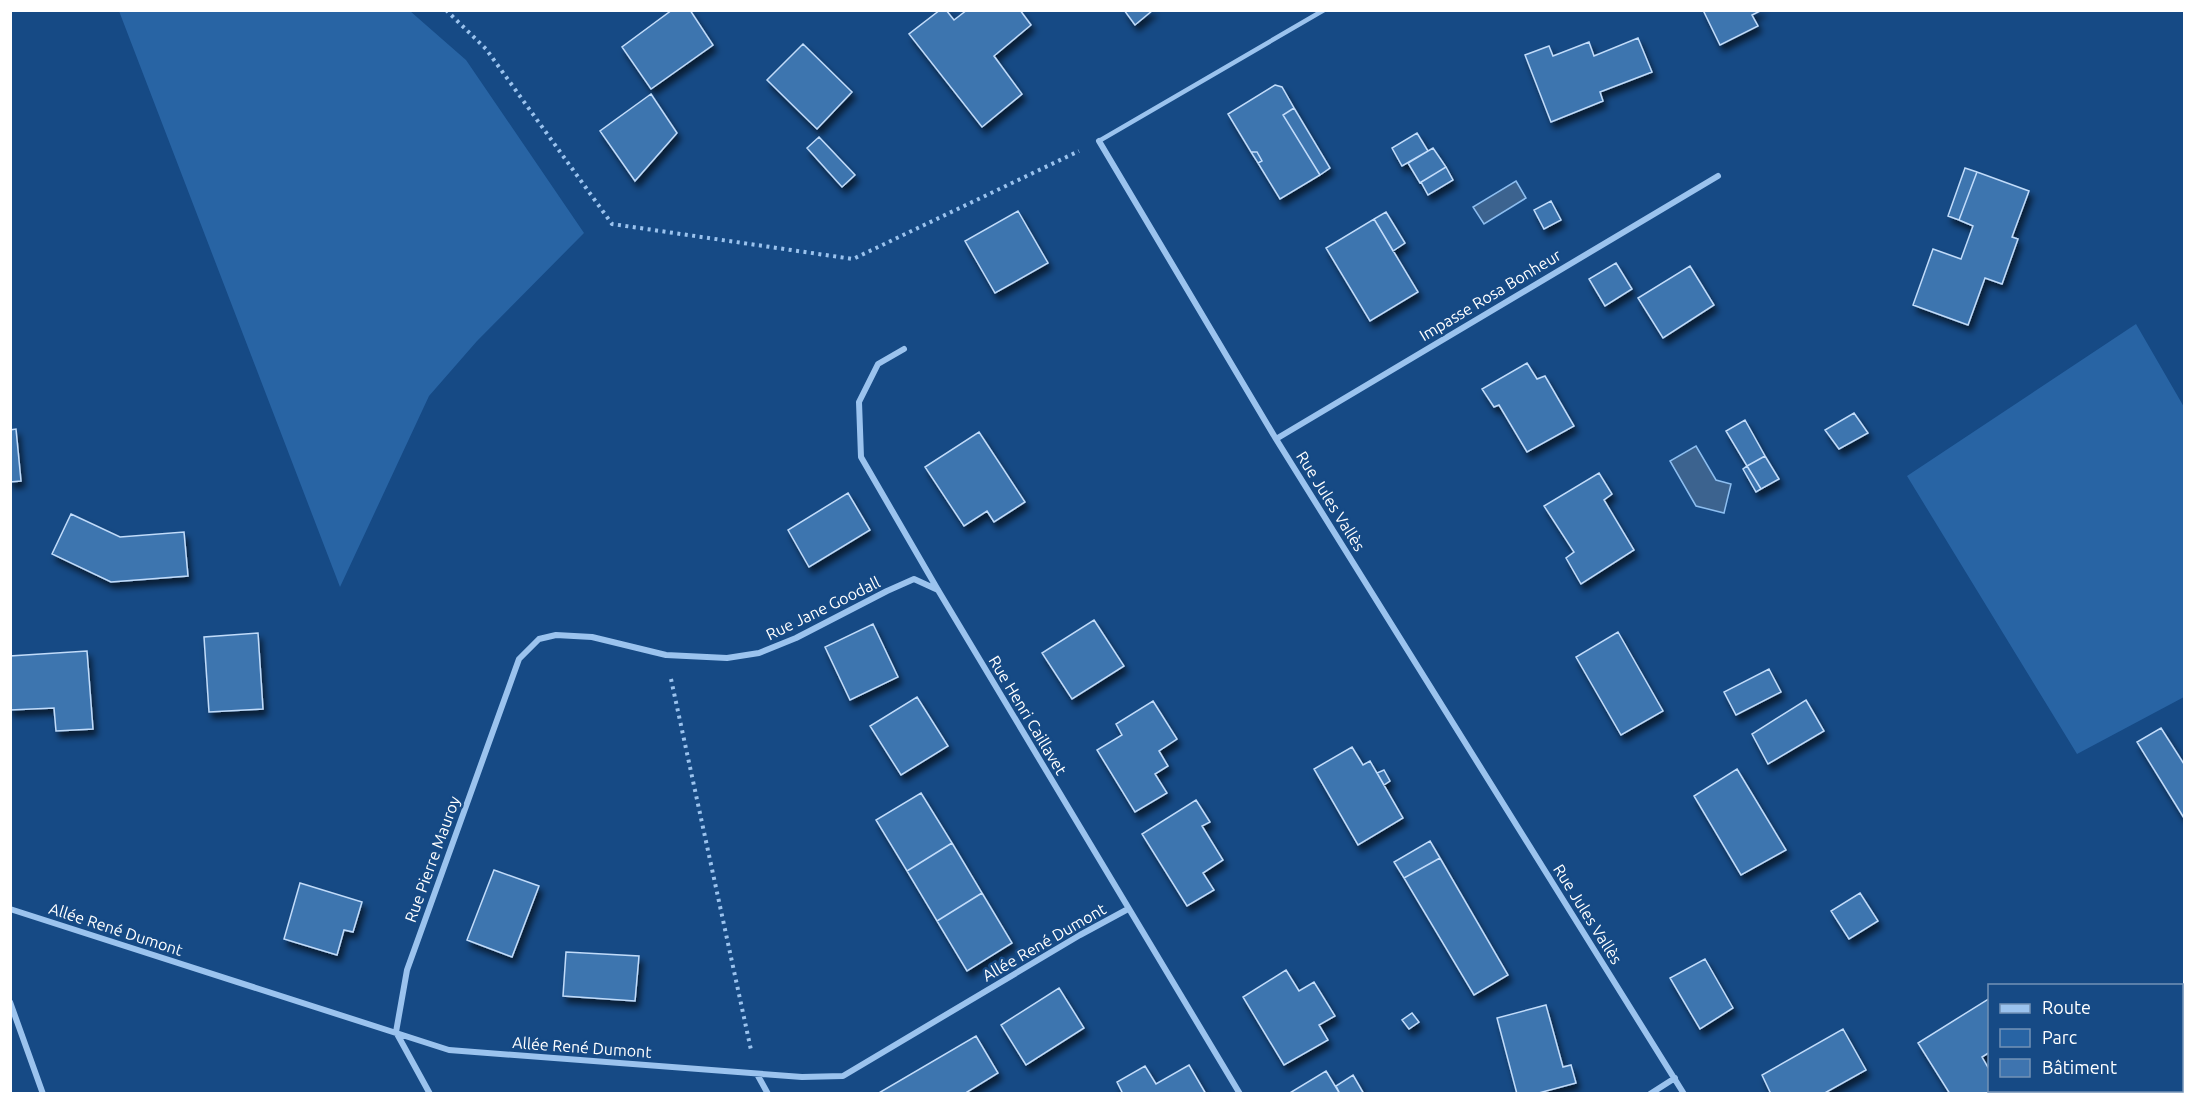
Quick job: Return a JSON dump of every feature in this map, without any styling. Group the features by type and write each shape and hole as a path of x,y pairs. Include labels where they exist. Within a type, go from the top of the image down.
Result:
{"street":[{"name":"Rue Jules Vallès","path":"1099,141 1276,439 1684,1094"},
{"name":"Impasse Rosa Bonheur","path":"1276,439 1718,176"},
{"name":"Rue Henri Caillavet","path":"904,349 878,364 859,402 861,457 938,590 1240,1094"},
{"name":"Rue Jane Goodall","path":"539,639 556,635 592,637 666,655 727,658 759,653 914,579 938,590"},
{"name":"Rue Pierre Mauroy","path":"396,1032 406,970 519,659 539,639"},
{"name":"Allée René Dumont","path":"10,909 449,1050 802,1077 843,1076 1080,935 1128,909"},
{"path":"10,1002 43,1094"},
{"path":"396,1032 430,1094"},
{"path":"757,1074 768,1094"},
{"path":"1650,1094 1675,1078"}],"lane":[{"path":"1099,141 1324,10"}],"path":[{"path":"446,10 486,49 612,224 853,259 1099,141"},
{"path":"666,655 757,1074"}],"green space":[{"path":"119,11 410,11 466,60 584,233 477,341 429,396 340,587"},
{"path":"2136,324 2184,407 2184,697 2077,754 1907,476"}],"shaded area":[{"path":"1516,181 1526,198 1484,224 1473,207"},
{"path":"1696,446 1716,480 1731,484 1724,513 1696,506 1670,461"}],"building":[{"path":"672,10 690,10 713,45 651,89 622,47"},
{"path":"940,10 946,10 954,20 967,10 1020,10 1031,25 994,56 1022,94 982,127 909,34"},
{"path":"1124,10 1153,10 1135,25"},
{"path":"1703,10 1762,10 1752,15 1758,26 1720,45"},
{"path":"1638,38 1652,72 1600,92 1603,101 1551,122 1525,55 1549,46 1553,56 1589,42 1594,56"},
{"path":"803,44 852,92 817,129 767,80"},
{"path":"1275,85 1282,87 1294,108 1283,115 1320,175 1280,199 1258,163 1262,161 1257,152 1251,152 1228,114"},
{"path":"651,94 677,133 635,181 600,131"},
{"path":"1294,108 1330,168 1320,175 1283,115"},
{"path":"1417,133 1428,151 1402,166 1392,148"},
{"path":"819,137 855,175 842,187 807,148"},
{"path":"1433,148 1446,167 1420,183 1408,163"},
{"path":"1251,152 1257,152 1262,161 1258,163"},
{"path":"1446,167 1453,180 1428,195 1421,182"},
{"path":"1965,168 1977,172 1959,220 1948,216"},
{"path":"1977,172 2029,191 2012,237 2018,239 2002,284 1985,278 1968,325 1913,305 1933,249 1961,259 1973,226 1959,220"},
{"path":"1551,201 1561,220 1544,229 1534,210"},
{"path":"1018,211 1048,263 995,293 965,241"},
{"path":"1386,212 1405,243 1393,251 1374,219"},
{"path":"1374,219 1418,292 1370,321 1326,248"},
{"path":"1616,263 1632,289 1605,306 1589,279"},
{"path":"1690,266 1714,305 1663,338 1638,298"},
{"path":"1527,363 1537,379 1545,376 1574,426 1527,452 1499,405 1494,407 1482,389"},
{"path":"1854,413 1868,433 1839,449 1825,430"},
{"path":"1745,420 1765,456 1747,466 1726,431"},
{"path":"16,429 21,481 10,482 10,430"},
{"path":"979,432 1025,502 994,522 987,511 964,526 925,467"},
{"path":"1765,456 1779,479 1761,489 1747,466"},
{"path":"1747,466 1761,489 1756,492 1743,469"},
{"path":"1599,473 1612,494 1604,500 1634,550 1581,584 1566,558 1574,552 1544,506"},
{"path":"848,493 870,530 809,567 788,530"},
{"path":"71,514 120,537 184,532 188,576 111,582 52,554"},
{"path":"1094,620 1124,666 1072,699 1042,653"},
{"path":"873,624 898,677 850,700 825,647"},
{"path":"1618,632 1663,711 1621,735 1576,657"},
{"path":"258,633 263,709 209,712 204,637"},
{"path":"87,651 93,729 56,731 54,708 10,710 10,656"},
{"path":"1769,669 1781,692 1736,715 1724,692"},
{"path":"917,697 948,746 901,775 870,726"},
{"path":"1806,700 1824,731 1768,764 1752,734"},
{"path":"1153,701 1177,739 1159,751 1168,766 1155,774 1167,793 1135,812 1097,750 1122,735 1116,724"},
{"path":"2161,728 2184,764 2184,818 2137,742"},
{"path":"1352,747 1363,765 1370,761 1403,818 1358,845 1314,769"},
{"path":"1737,769 1786,850 1741,875 1694,796"},
{"path":"1384,770 1390,781 1384,785 1377,773"},
{"path":"921,793 952,843 907,871 876,820"},
{"path":"1196,800 1210,822 1202,826 1223,860 1203,873 1214,890 1187,906 1142,834"},
{"path":"1430,841 1440,858 1404,878 1394,862"},
{"path":"952,843 982,893 937,921 907,871"},
{"path":"1440,858 1508,975 1474,995 1404,878"},
{"path":"494,870 539,886 512,957 467,940"},
{"path":"300,883 362,902 353,932 344,930 337,955 284,939"},
{"path":"982,893 1012,943 967,971 937,921"},
{"path":"1860,893 1878,921 1849,939 1831,911"},
{"path":"566,952 639,956 635,1001 563,996"},
{"path":"1705,959 1733,1008 1700,1029 1670,978"},
{"path":"1286,970 1299,991 1314,982 1335,1016 1319,1025 1328,1040 1284,1065 1243,997"},
{"path":"1059,988 1084,1028 1026,1065 1001,1025"},
{"path":"1988,999 1988,1053 1982,1057 1988,1068 1988,1092 2000,1092 1997,1094 1950,1094 1918,1043"},
{"path":"1546,1005 1563,1067 1571,1065 1576,1083 1535,1094 1517,1094 1497,1018"},
{"path":"2183,1010 2184,1094 2179,1092 2183,1092"},
{"path":"1412,1013 1419,1022 1409,1029 1402,1020"},
{"path":"1843,1029 1866,1070 1823,1094 1771,1094 1762,1075"},
{"path":"976,1036 998,1073 964,1094 877,1094"},
{"path":"1189,1065 1206,1094 1123,1094 1117,1082 1145,1066 1156,1084"},
{"path":"1326,1071 1340,1094 1288,1094"},
{"path":"1353,1075 1364,1094 1340,1094 1336,1086"}]}
